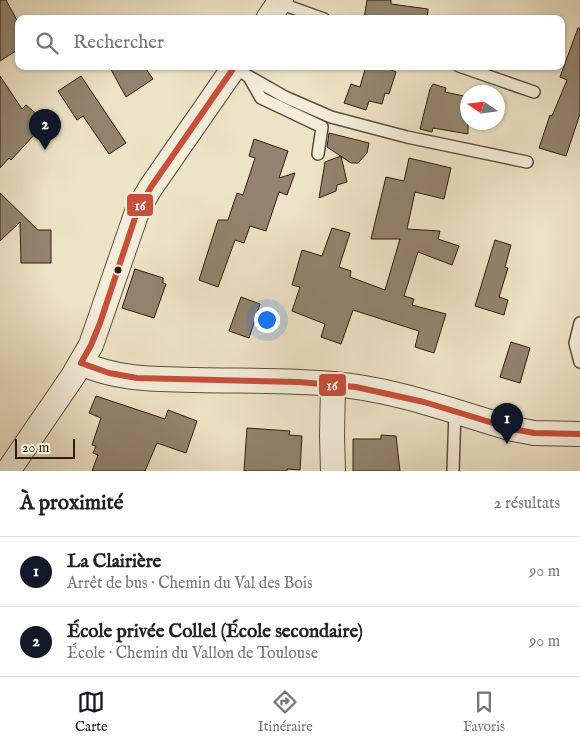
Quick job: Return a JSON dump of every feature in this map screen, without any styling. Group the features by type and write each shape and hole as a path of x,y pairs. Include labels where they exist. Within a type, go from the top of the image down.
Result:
{"street":[{"path":"8,471 81,363 91,345 138,210 151,187 239,71"},
{"path":"81,363 102,372 137,378 333,384 389,392 513,429 534,433 580,434"},
{"path":"333,384 333,471"}],"lane":[{"path":"276,7 308,15"},
{"path":"471,70 534,92"},
{"path":"239,71 262,98 322,127 318,154"},
{"path":"239,71 285,97 330,117 407,137 527,162"},
{"path":"580,323 575,343 580,362"},
{"path":"454,471 455,412"}],"building":[{"path":"0,0 6,0 15,17 15,52 0,61"},
{"path":"367,0 391,0 391,4 428,9 427,15 365,15"},
{"path":"578,28 580,28 580,114 566,156 539,148 550,115 552,116 567,80 560,77 563,70 565,70 565,63"},
{"path":"111,70 147,70 153,79 126,97"},
{"path":"365,70 391,70 396,72 389,94 385,93 382,104 369,101 366,110 344,103 351,84 360,87"},
{"path":"0,76 22,109 26,105 46,122 11,160 9,158 0,168"},
{"path":"81,76 126,143 109,154 83,116 77,120 58,91"},
{"path":"433,84 446,88 445,92 460,95 460,130 468,130 468,134 433,128 432,132 420,129"},
{"path":"329,133 369,143 367,153 358,163 351,163 327,147"},
{"path":"254,139 288,151 279,178 295,173 287,195 279,192 266,231 250,226 244,243 235,240 218,287 199,280 218,220 228,220 237,193 243,195 255,158 249,156"},
{"path":"341,156 347,182 337,185 336,191 319,198 325,162"},
{"path":"409,158 451,168 444,199 415,192 407,229 440,231 438,239 459,246 452,265 418,252 404,296 414,299 412,305 446,314 434,353 415,347 419,331 353,310 341,344 321,337 325,324 292,311 300,287 292,285 302,250 322,256 332,228 350,233 339,267 351,271 350,277 385,290 400,239 371,239 386,177 404,181"},
{"path":"0,193 38,230 51,230 51,263 21,263 20,222 0,241"},
{"path":"495,240 511,245 505,267 508,268 499,297 508,300 504,315 475,306"},
{"path":"135,269 163,278 163,283 166,284 154,318 122,308"},
{"path":"241,297 260,304 249,338 229,331"},
{"path":"511,342 530,348 520,383 500,377"},
{"path":"96,396 165,419 168,410 197,421 186,453 157,443 145,471 92,471 98,455 93,453 96,446 92,445 101,418 89,413"},
{"path":"247,428 290,431 289,435 302,436 300,470 244,471"},
{"path":"381,435 396,436 400,471 353,471 353,439 381,439"}],"transit line":[{"name":"16","path":"81,363 100,323 138,209 151,187 232,70"},
{"name":"16","path":"81,363 109,373 137,378 299,382 356,387 424,402 513,429 534,433 580,434"}],"place":[{"name":"École privée Collel (École secondaire)","path":"45,150"},
{"name":"La Clairière","path":"507,444"}]}
